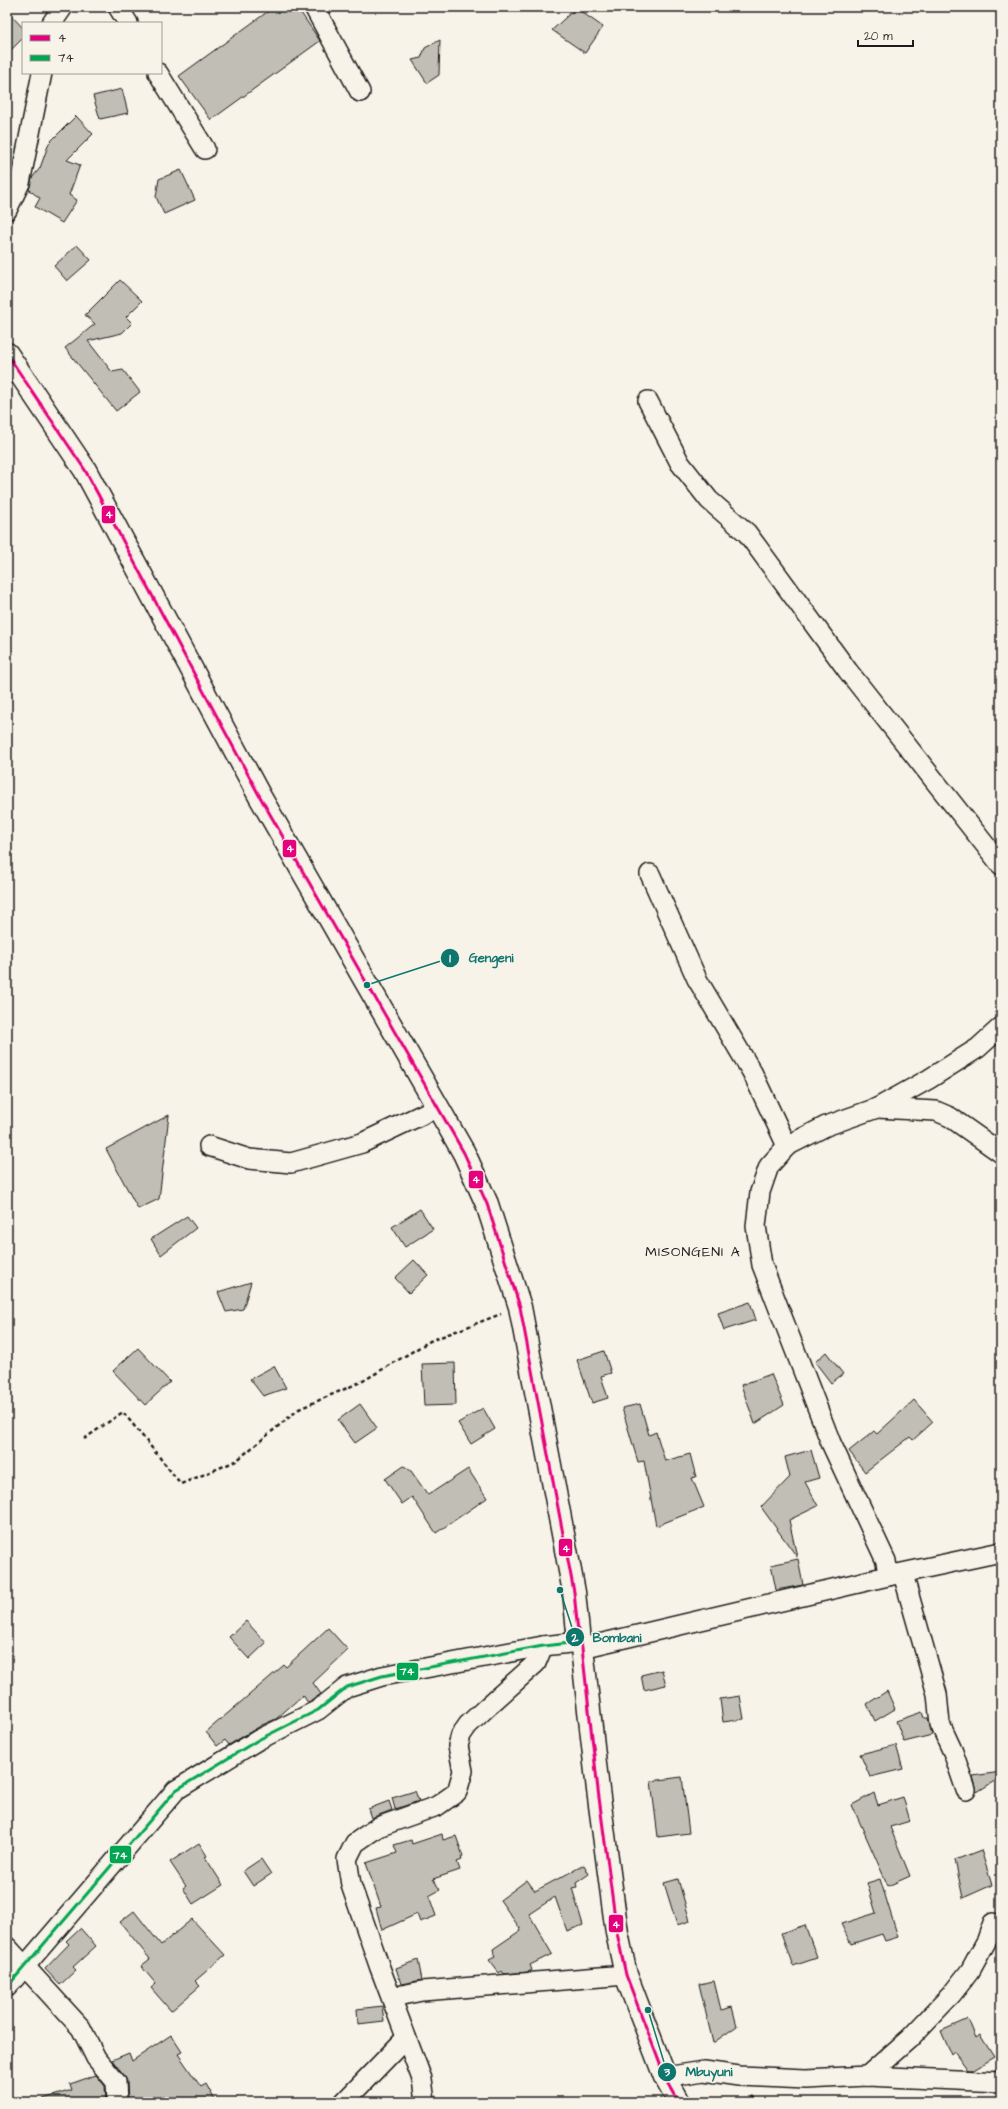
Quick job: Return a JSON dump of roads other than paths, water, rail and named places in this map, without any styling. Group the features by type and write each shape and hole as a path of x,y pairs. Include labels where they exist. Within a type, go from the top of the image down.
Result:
{"street":[{"path":"53,22 63,7"},
{"path":"118,7 127,22"},
{"path":"314,7 360,92"},
{"path":"7,210 20,183 42,74"},
{"path":"159,74 205,149"},
{"path":"7,354 85,470 259,795 464,1153 487,1204 520,1307 574,1592 617,1932 626,1975 665,2077 678,2102"},
{"path":"648,401 680,463 709,500 747,534 848,671 1001,865"},
{"path":"650,874 697,979 752,1072 787,1146"},
{"path":"966,1790 953,1752 940,1724 937,1694 895,1575 886,1560 831,1443 762,1265 756,1226 760,1192 769,1166 787,1146 826,1126 877,1108 929,1079 978,1048 1001,1027"},
{"path":"209,1146 249,1159 291,1163 362,1144 438,1107"},
{"path":"877,1108 936,1111 950,1117 1001,1153"},
{"path":"7,1987 25,1968 176,1790 258,1740 318,1710 347,1687 382,1676 543,1646 581,1645 895,1575 1000,1558"},
{"path":"425,2102 422,2079 351,1885 347,1858 355,1843 378,1827 437,1806 458,1792 462,1771 458,1746 461,1735 468,1725 536,1663 543,1646"},
{"path":"867,2076 910,2038 956,1989 970,1971 993,1923"},
{"path":"7,1947 81,2028 96,2058 116,2082 117,2102"},
{"path":"392,1997 422,1992 626,1975"},
{"path":"344,2102 406,2038"},
{"path":"665,2077 704,2071 739,2076 806,2079 867,2076 1001,2082"}],"place":[{"name":"Gengeni","path":"367,985"},
{"name":"Bombani","path":"560,1590"},
{"name":"Mbuyuni","path":"648,2010"}],"district":[{"name":"MISONGENI A","path":"693,1251"}]}
